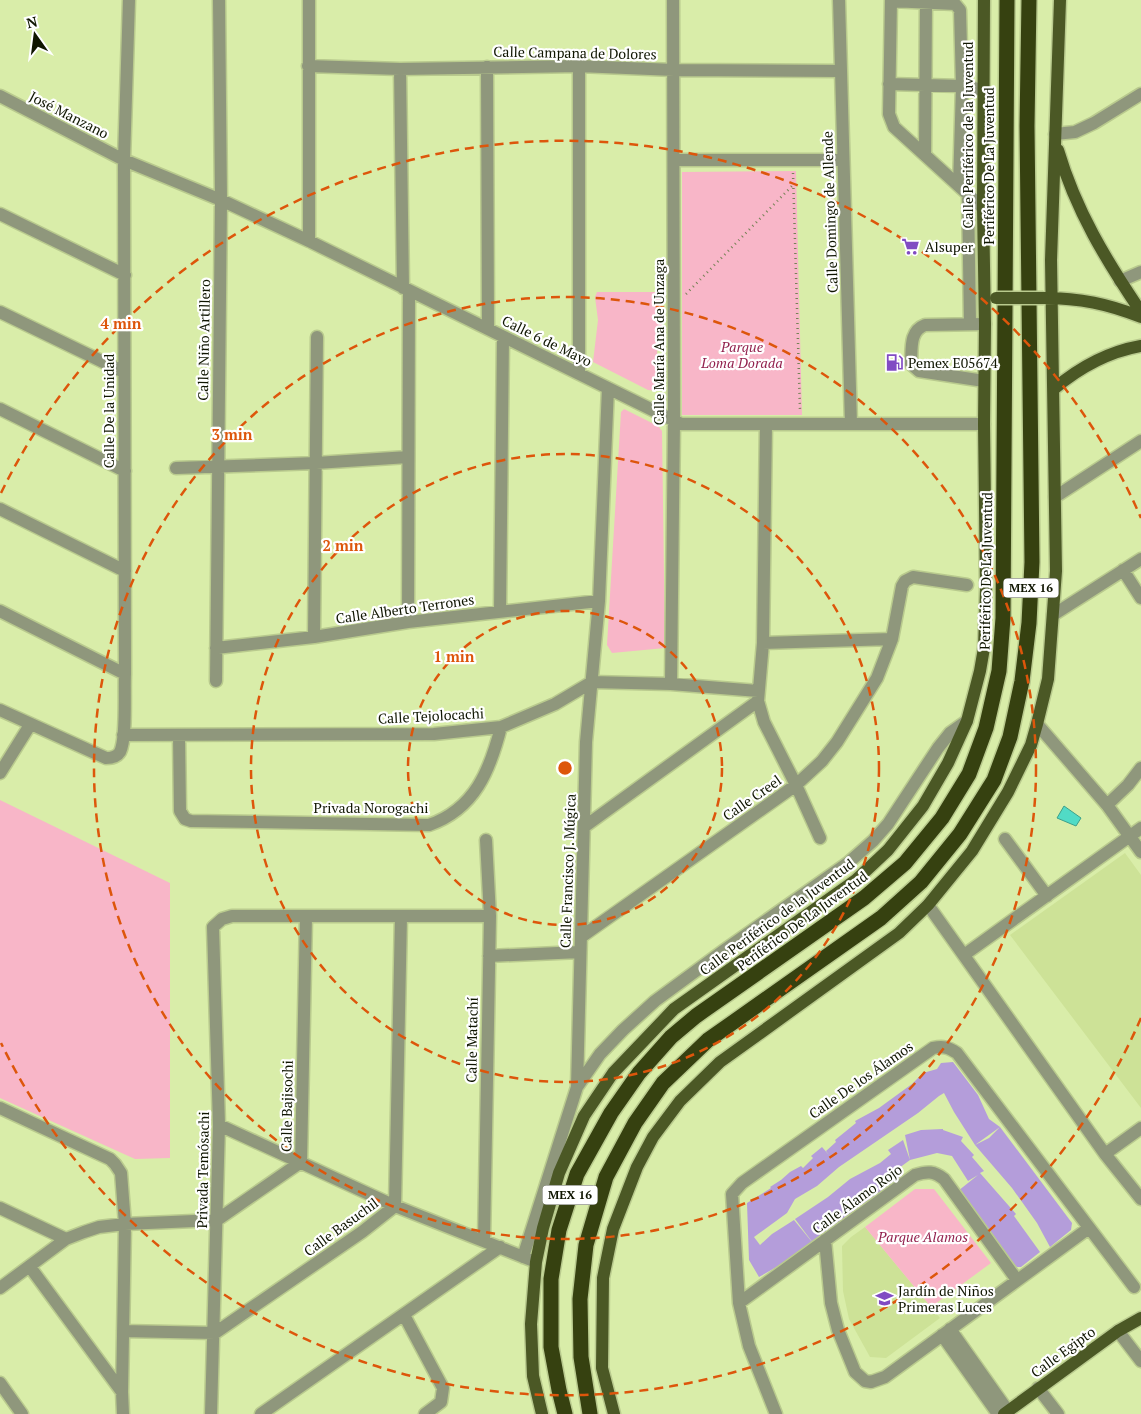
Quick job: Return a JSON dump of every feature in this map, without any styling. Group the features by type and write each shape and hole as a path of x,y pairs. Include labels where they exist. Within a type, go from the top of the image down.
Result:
{"highway":[{"name":"Periférico De La Juventud","path":"565,1414 551,1347 550,1279 558,1230 577,1174 611,1113 639,1073 671,1036 696,1016 864,898 905,863 942,818 969,774 986,728 999,671 1003,618 1007,0"},
{"name":"MEX 16","path":"590,1414 581,1357 580,1299 586,1244 606,1177 635,1123 663,1083 708,1040 881,918 921,882 960,834 994,780 1010,737 1022,681 1029,623 1032,562 1028,126 1029,0"}],"main road":[{"name":"Calle Periférico de la Juventud","path":"542,1414 533,1376 531,1324 536,1262 543,1228 560,1172 584,1116 613,1073 674,1009 856,880 888,850 923,806 948,763 966,721 980,671 984,648 986,590 984,381 985,324 990,298 983,208 984,0"},
{"path":"614,1414 602,1368 603,1278 613,1229 637,1167 653,1138 680,1101 720,1062 900,933 928,905 972,852 1008,792 1030,745 1037,724 1048,679 1056,571 1054,389 1047,298 1051,260 1060,0"},
{"path":"1055,138 1080,212 1094,239 1141,312"},
{"path":"990,298 1081,300 1114,306 1141,317"},
{"path":"1054,389 1072,374 1093,361 1116,352 1141,346"},
{"name":"Calle Egipto","path":"1003,1413 1118,1330 1141,1318"}],"street":[{"name":"Calle De la Unidad","path":"30,725 103,756 112,758 120,752 123,735 125,674 124,160 129,0"},
{"name":"Calle Niño Artillero","path":"216,681 221,200 219,0"},
{"path":"309,0 309,241"},
{"name":"Calle María Ana de Unzaga","path":"671,684 674,421 673,0"},
{"name":"Calle Domingo de Allende","path":"839,0 851,424"},
{"path":"970,324 963,191 960,10 955,4 891,1 889,114 892,124 963,191 983,208"},
{"path":"925,155 926,2"},
{"name":"Calle Campana de Dolores","path":"308,66 400,69 487,66 579,66 674,70 841,71"},
{"path":"487,66 488,329"},
{"path":"579,66 579,373"},
{"path":"400,69 406,289 408,622"},
{"path":"889,84 962,86 984,90"},
{"path":"1055,138 1075,132 1094,123 1141,94"},
{"name":"José Manzano","path":"0,96 124,160"},
{"name":"Calle 6 de Mayo","path":"124,160 221,200 309,241 681,424 984,424"},
{"path":"674,160 843,160"},
{"path":"0,214 125,275"},
{"path":"1120,281 1141,272"},
{"path":"0,312 124,372"},
{"path":"984,381 922,372 911,364 913,336 921,326 985,324"},
{"path":"314,637 317,336"},
{"path":"500,612 503,337"},
{"name":"Calle Francisco J. Múgica","path":"523,1257 577,1087 586,742 599,601 608,388"},
{"path":"0,409 125,471"},
{"path":"766,424 763,643 758,696 764,722 820,838"},
{"path":"1055,497 1141,441"},
{"path":"176,468 316,463 408,457"},
{"path":"0,509 125,571"},
{"path":"1053,616 1141,558"},
{"path":"1123,570 1141,598"},
{"name":"Calle Creel","path":"581,937 796,785 822,761 837,742 877,678 892,639 902,586 905,581 914,577 967,585"},
{"name":"Calle Alberto Terrones","path":"216,648 314,637 408,622 599,601"},
{"path":"0,612 125,674"},
{"path":"763,643 892,639"},
{"path":"592,682 671,684 758,696"},
{"name":"Calle Tejolocachi","path":"123,735 434,734 501,727 555,704 592,682"},
{"path":"584,827 758,696"},
{"path":"0,710 30,725 0,773"},
{"path":"577,1087 600,1054 623,1030 655,1002 723,951 848,863 872,841 888,824 938,748 950,733 966,721"},
{"path":"1037,724 1107,804 1141,852"},
{"name":"Privada Norogachi","path":"179,735 180,811 186,819 197,823 429,825 453,814 476,790 494,757 501,727"},
{"path":"1107,804 1128,785 1141,768"},
{"path":"888,824 900,834"},
{"path":"964,955 1141,828"},
{"path":"1005,839 1047,896"},
{"name":"Calle Matachí","path":"484,1241 490,916 486,840"},
{"path":"928,905 1105,1154 1141,1199"},
{"name":"Privada Temósachi","path":"211,1414 215,1333 219,1125 213,927 222,919 232,916 306,916"},
{"path":"306,916 490,916"},
{"name":"Calle Bajisochi","path":"217,1220 301,1162 306,916"},
{"name":"Calle Basuchil","path":"215,1333 362,1232 395,1206 401,916"},
{"path":"489,956 580,952"},
{"name":"Calle De los Álamos","path":"776,1414 749,1346 739,1303 732,1194 736,1189 933,1048 942,1046 950,1048 957,1053 1134,1287"},
{"path":"0,1108 110,1159 120,1173 125,1224 123,1414"},
{"path":"219,1125 395,1206 536,1262"},
{"path":"1105,1154 1141,1128"},
{"name":"Calle Álamo Rojo","path":"739,1303 915,1175 924,1172 931,1172 944,1179 1017,1280"},
{"path":"0,1208 66,1239"},
{"path":"0,1288 66,1239 99,1228 125,1224 217,1220"},
{"path":"825,1240 831,1303 838,1330 855,1372 859,1377 871,1382 878,1381 1089,1228"},
{"path":"261,1414 500,1248"},
{"path":"30,1267 122,1392"},
{"path":"404,1315 443,1388 438,1410 425,1414"},
{"path":"1118,1330 1141,1361"},
{"path":"123,1331 215,1333"},
{"path":"946,1332 1003,1413"},
{"path":"0,1383 22,1414"},
{"path":"1038,1388 1058,1414"}],"path":[{"path":"791,410 800,410 793,160"},
{"path":"686,285 686,294 793,185"}],"shaded area":[{"path":"1125,853 1141,875 1141,1108 1010,935"},
{"name":"Jardín de Niños Primeras Luces","path":"865,1227 940,1318 886,1358 870,1357 849,1319 843,1291 842,1246"}],"green space":[{"name":"Parque Loma Dorada","path":"796,171 802,415 682,415 682,172"},
{"path":"597,292 655,292 660,297 662,325 657,353 661,386 658,391 648,390 593,362 598,320 595,297"},
{"path":"624,409 658,426 662,431 665,648 612,653 607,645 621,412"},
{"path":"0,800 170,883 170,1158 135,1159 0,1098"},
{"name":"Parque Alamos","path":"915,1189 934,1189 991,1263 931,1307 865,1227"}],"water":[{"path":"1064,806 1081,818 1076,826 1057,818"}],"building":[{"path":"953,1062 978,1095 989,1119 1000,1127 975,1145 944,1093 939,1096 918,1113 839,1167 817,1186 795,1199 787,1213 754,1237 760,1245 772,1234 794,1220 812,1242 801,1253 759,1277 749,1260 747,1203 771,1188 790,1172 801,1166 803,1168 813,1158 811,1156 822,1147 829,1155 826,1151 836,1142 835,1140 856,1123 855,1121 879,1108 912,1084 923,1073 937,1069 941,1063"},
{"path":"1000,1127 1072,1223 1071,1230 1050,1247 1037,1223 1012,1188 975,1145 989,1138"},
{"path":"943,1129 963,1137 961,1141 974,1155 972,1157 984,1171 980,1173 1016,1214 1014,1216 1040,1252 1021,1267 1017,1267 1007,1259 958,1191 978,1175 968,1181 952,1156 937,1153 910,1160 905,1135 921,1130"},
{"path":"903,1140 910,1160 899,1168 903,1174 892,1186 893,1188 878,1194 833,1228 822,1234 813,1243 795,1219 828,1197 850,1179 880,1163 891,1154 888,1150"}],"place":[{"name":"Alsuper","path":"911,247"},
{"name":"Pemex E05674","path":"894,363"},
{"name":"Jardín de Niños Primeras Luces","path":"884,1299"}]}
